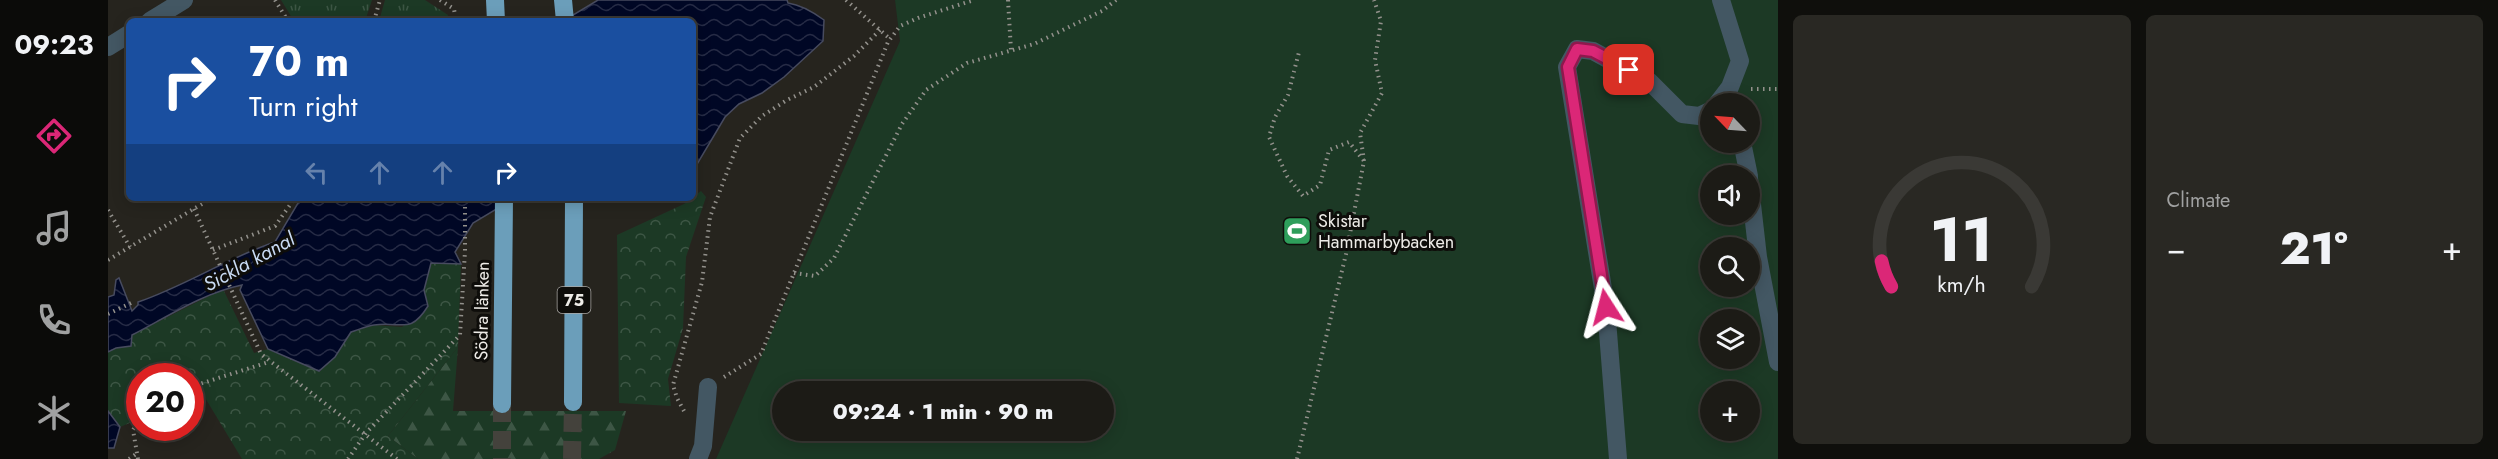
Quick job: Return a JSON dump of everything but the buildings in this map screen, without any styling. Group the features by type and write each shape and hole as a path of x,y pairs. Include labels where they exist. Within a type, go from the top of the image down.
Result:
{"highway":[{"path":"563,0 565,18"},
{"name":"Södra länken","path":"501,404 504,201"},
{"name":"75","path":"573,402 574,201"}],"street":[{"path":"155,18 184,0"},
{"path":"1721,0 1740,61 1732,93"},
{"path":"108,47 126,36"},
{"path":"1618,459 1606,307 1568,67 1577,49 1593,51 1650,82 1682,114 1700,116"},
{"path":"1754,225 1758,257 1778,362"},
{"path":"698,459 703,446 708,387"}],"path":[{"path":"275,0 286,18"},
{"path":"375,18 380,0"},
{"path":"440,0 454,9 456,18"},
{"path":"846,0 891,39"},
{"path":"708,387 761,354 891,39 900,26 975,0"},
{"path":"1008,0 1011,50"},
{"path":"794,273 815,276 834,258 902,124 926,90 967,63 1034,44 1102,11 1116,0"},
{"path":"1297,459 1346,254 1364,161 1360,133 1382,93 1375,60 1381,21 1374,0"},
{"path":"687,415 676,398 673,385 702,282 710,217 740,138 762,116 814,87 879,30"},
{"path":"1299,52 1288,95 1275,117 1269,137 1287,176 1303,196 1320,185 1329,150 1349,142 1364,161"},
{"path":"108,260 207,201"},
{"path":"213,250 275,226 292,201"},
{"path":"348,459 366,433 460,335 465,251 465,201"},
{"path":"195,209 261,354 268,362 366,433 397,459"},
{"path":"108,210 130,247"},
{"path":"108,314 130,303"},
{"path":"204,383 268,362"},
{"path":"129,459 137,457 135,441"}],"green space":[{"path":"281,0 372,0 366,18 292,18"},
{"path":"385,0 425,0 448,15 447,18 380,18"},
{"name":"Skistar Hammarbybacken","path":"895,0 1778,0 1778,459 716,459 900,41"},
{"path":"701,191 706,197 686,257 683,328 668,379 671,406 619,403 617,235 688,201 696,201 696,195"},
{"path":"431,263 461,264 458,347 388,436 418,459 242,459 204,396 204,363 126,363 126,424 120,427 108,411 108,352 116,348 131,346 132,335 223,289 254,353 268,349 320,371 335,357 351,332 374,325 402,327 428,306 424,290"},
{"path":"458,347 453,411 626,411 615,450 599,459 418,459 388,436"}],"water":[{"path":"598,0 787,0 788,3 807,9 824,20 823,41 784,77 762,93 739,104 725,117 696,166 696,18 568,18"},
{"name":"Sickla kanal","path":"299,201 510,201 473,223 455,252 461,264 431,263 424,290 428,306 416,321 405,325 371,326 351,332 335,357 319,371 268,349 240,290 242,285 186,306 132,335 131,346 116,348 108,352 108,297 114,295 116,280 119,278 132,311 138,302 275,242"},
{"path":"108,411 120,427 114,448 108,448"}],"tunnel":[{"path":"572,459 573,402"},
{"path":"502,404 502,459"}],"place":[{"name":"Skistar Hammarbybacken","path":"1297,231"}],"route":[{"path":"1606,307 1568,67 1577,49 1593,51 1629,70"}]}
